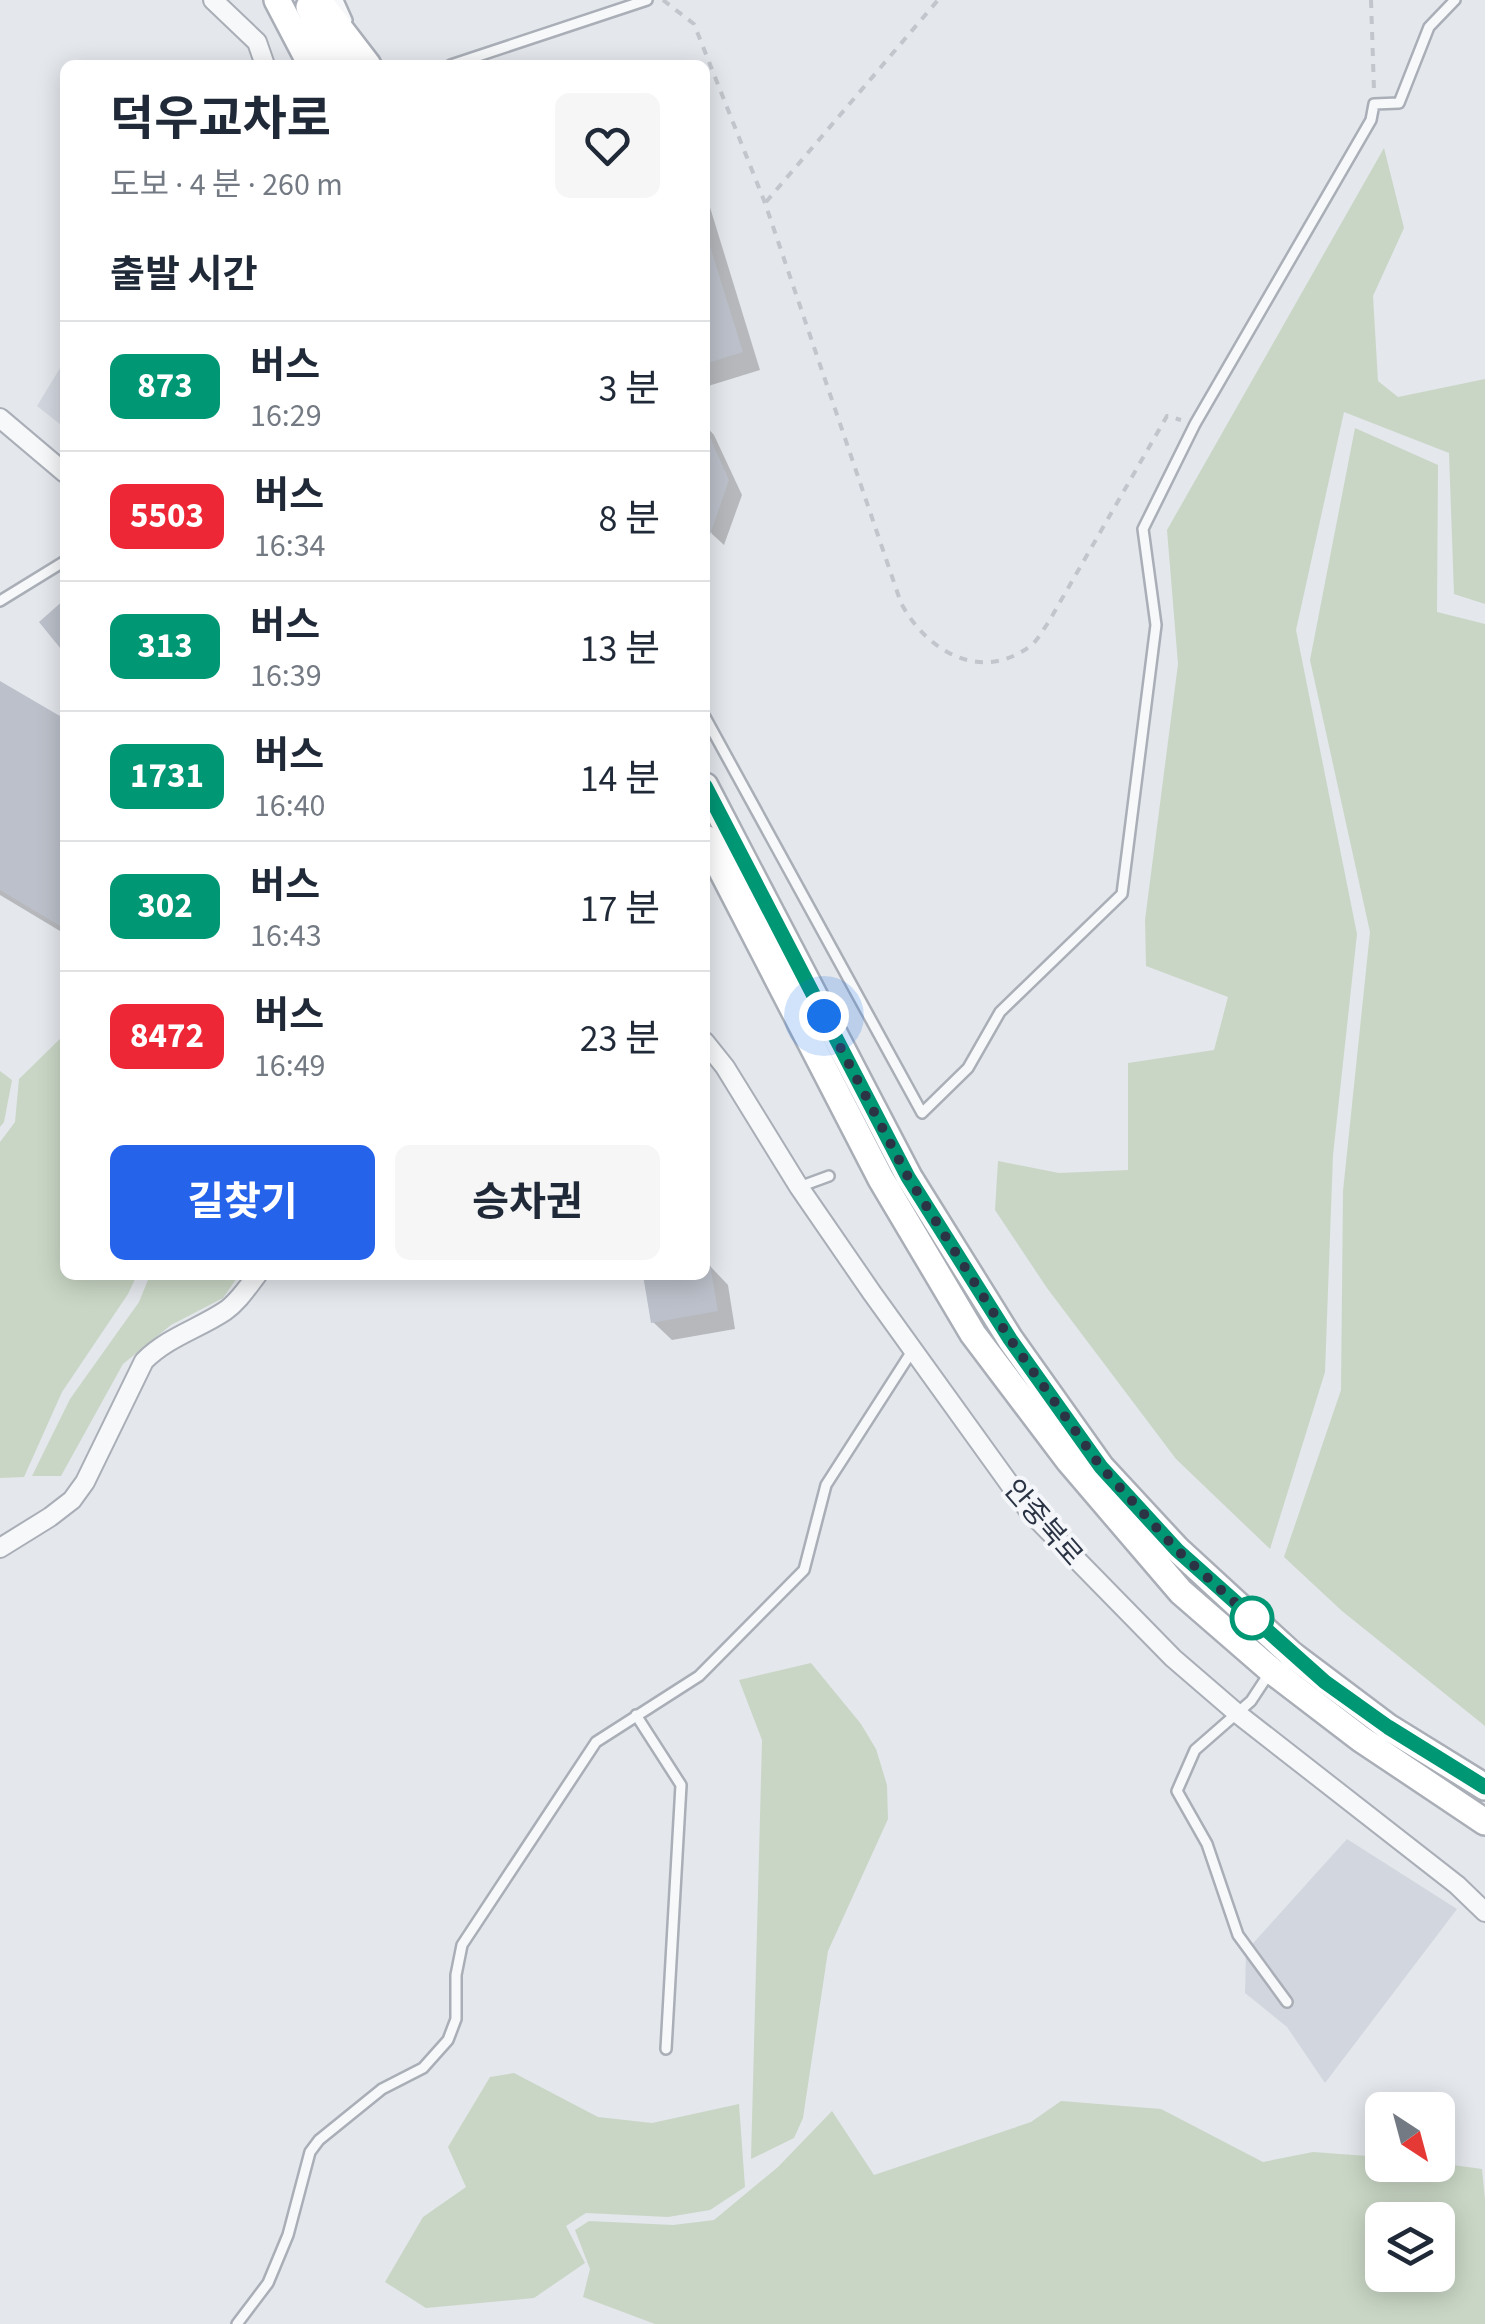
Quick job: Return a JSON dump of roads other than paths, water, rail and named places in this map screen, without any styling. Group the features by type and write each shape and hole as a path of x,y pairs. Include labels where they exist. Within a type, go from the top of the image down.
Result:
{"street":[{"path":"213,0 257,42 263,60"},
{"path":"277,0 307,60"},
{"path":"305,0 335,60"},
{"path":"318,0 365,60"},
{"path":"0,418 60,469"},
{"path":"710,796 908,1177 1010,1339 1101,1467 1282,1662 1361,1739 1485,1822"},
{"path":"710,848 881,1180 973,1334 1069,1461 1181,1592 1282,1662 1485,1786"},
{"name":"안중북로","path":"710,1048 799,1187 1029,1511 1172,1658 1457,1885 1485,1912"},
{"path":"710,1060 725,1067"},
{"path":"0,1548 72,1500 85,1482 144,1361 160,1346 225,1311 253,1280"}],"lane":[{"path":"338,0 366,60"},
{"path":"466,60 647,0"},
{"path":"710,726 922,1114 968,1068 1000,1012 1122,894 1156,625 1142,529 1195,424 1370,120 1374,104 1399,102 1429,28 1456,0"},
{"path":"0,602 60,564"},
{"path":"799,1187 829,1176"},
{"path":"237,2324 268,2284 288,2236 310,2152 319,2140 382,2089 434,2058 448,2040 456,2020 458,1955 478,1917 596,1742 699,1676 804,1570 826,1485 914,1348"},
{"path":"1282,1662 1238,1714 1196,1750 1177,1791 1206,1844 1238,1935 1287,2002"},
{"path":"636,1715 681,1785 666,2049"}]}
